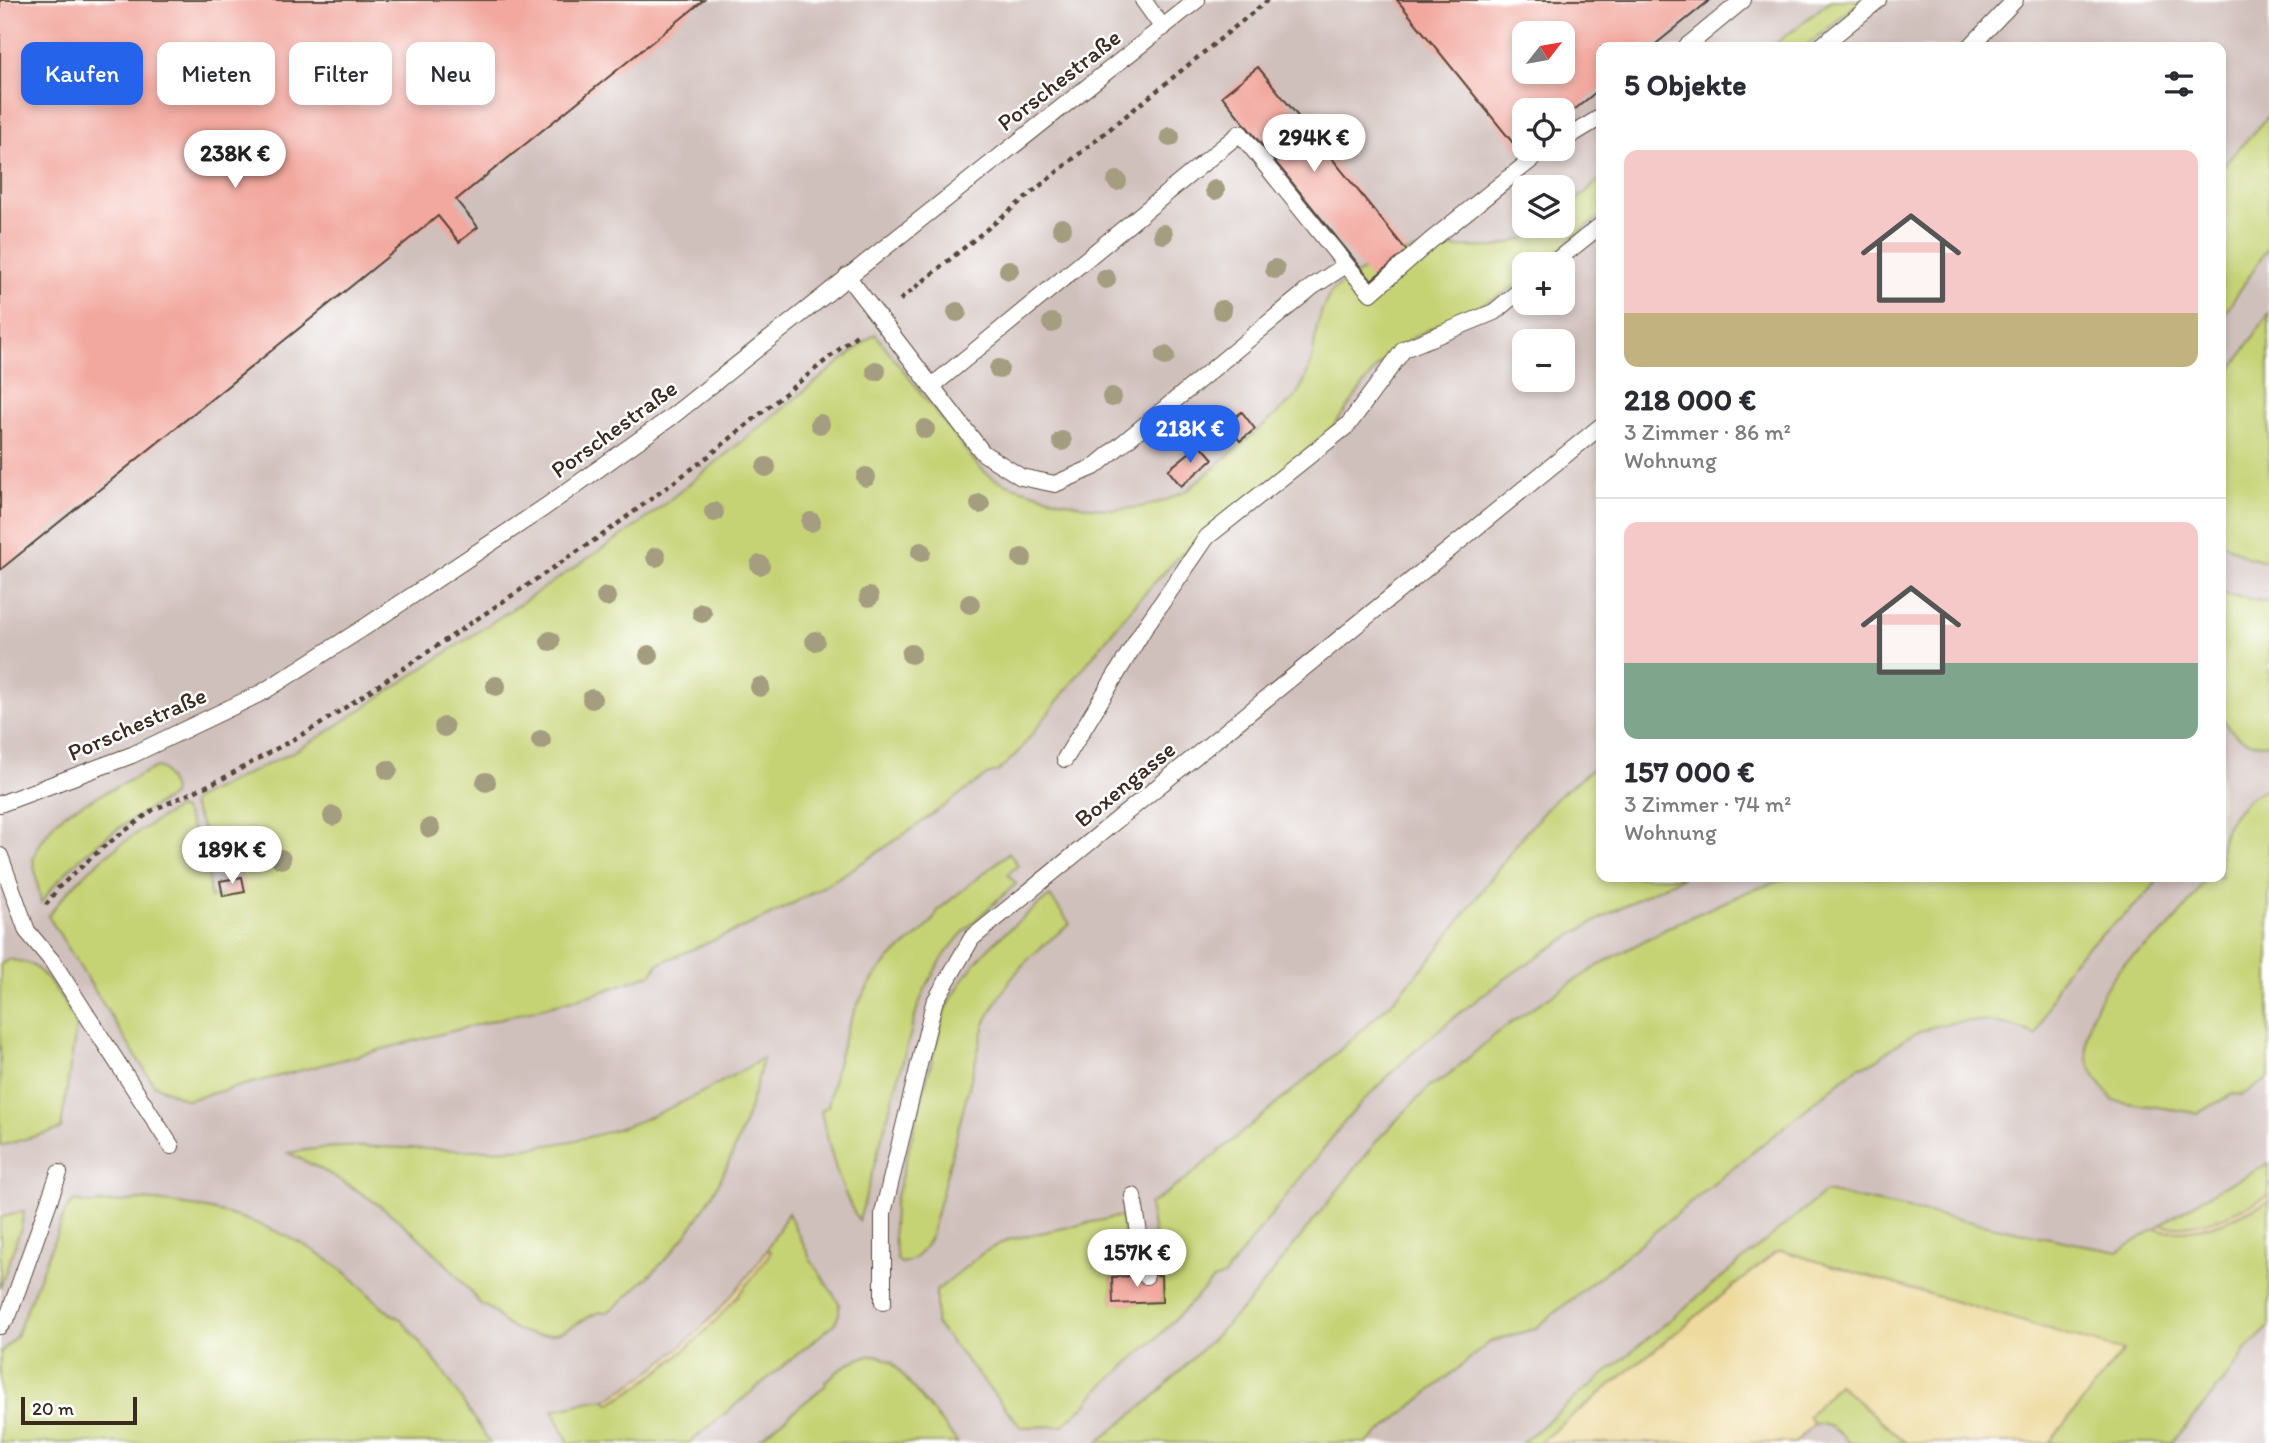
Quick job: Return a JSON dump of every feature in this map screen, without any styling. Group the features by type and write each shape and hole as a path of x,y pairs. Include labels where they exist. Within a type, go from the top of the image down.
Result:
{"lane":[{"path":"1143,0 1163,28"},
{"name":"Porschestraße","path":"0,804 132,755 262,692 545,507 670,418 1197,0"},
{"path":"1692,42 1743,0"},
{"path":"1826,42 1878,0"},
{"path":"1975,42 2015,0"},
{"path":"1575,133 1596,120"},
{"path":"931,387 1240,133 1371,293 1530,161"},
{"path":"1567,252 1596,229"},
{"path":"847,276 983,453 1021,477 1055,484 1094,467 1312,287 1346,265"},
{"path":"1065,759 1145,627 1207,537 1348,425 1404,349 1493,312 1512,297"},
{"name":"Boxengasse","path":"883,1302 883,1213 934,1003 972,938 1596,430"},
{"path":"0,856 27,931 52,961 171,1146"},
{"path":"0,1326 9,1314 59,1173"},
{"path":"1133,1196 1146,1276"}],"path":[{"path":"27,931 58,888 102,848 153,810 222,779 319,725 604,533 705,459 1268,0"}],"shaded area":[{"path":"0,0 2269,0 2269,1443 0,1443"}],"green space":[{"path":"1831,0 1862,0 1811,42 1778,42"},
{"path":"2269,115 2269,246 2226,311 2226,162"},
{"path":"1596,183 1596,219 1575,237 1575,202"},
{"path":"1526,238 1573,238 1556,252 1512,252 1512,287 1423,332 1382,362 1327,432 1189,547 1143,595 1019,751 999,771 987,775 824,886 753,923 658,964 652,974 595,994 187,1100 154,1085 48,916 76,883 107,855 178,808 184,811 211,868 208,873 210,898 244,892 240,867 222,868 192,806 193,800 323,735 641,523 875,334 974,461 990,476 1012,486 1076,504 1095,508 1132,508 1169,499 1189,489 1294,399 1312,360 1317,327 1331,292 1375,264 1401,254 1426,248 1497,247"},
{"path":"2269,313 2269,561 2249,558 2226,545 2226,378"},
{"path":"2226,594 2269,603 2269,743 2247,741 2228,727"},
{"path":"1596,766 1596,882 1673,882 1592,923 1549,949 1508,976 1429,1038 1350,1116 1224,1276 1213,1280 1159,1336 1062,1426 1021,1427 936,1324 936,1291 984,1252 1007,1240 1121,1216 1130,1276 1112,1277 1113,1303 1162,1302 1161,1275 1149,1205 1182,1182 1320,1068 1392,1002 1433,956 1522,837 1555,799"},
{"path":"156,767 163,769 173,789 172,796 100,842 68,870 41,903 33,859 55,822 68,811"},
{"path":"2269,787 2269,1078 2242,1095 2233,1094 2198,1113 2114,1101 2101,1085 2088,1061 2086,1043 2090,1021 2099,999 2123,965 2176,919 2203,882 2226,882 2226,828 2245,802"},
{"path":"1009,853 1018,865 1008,874 1016,884 958,938 936,968 918,1006 859,1221 840,1181 821,1111 828,1106 847,1030 863,995 886,963 923,932 938,910"},
{"path":"1776,882 2156,882 2131,910 2068,967 2036,1036 2003,1024 1967,1021 1949,1023 1915,1034 1875,1061 1859,1066 1536,1328 1490,1342 1367,1443 1097,1443 1155,1396 1248,1303 1380,1137 1431,1085 1443,1080 1497,1033 1532,1008 1604,962 1677,923"},
{"path":"1050,896 1070,924 1020,968 1002,992 985,1024 931,1235 920,1253 902,1263 897,1260 893,1228 894,1205 944,1014 977,961 1003,935"},
{"path":"9,959 30,964 41,973 65,1004 76,1028 61,1129 0,1146 0,965"},
{"path":"763,1058 745,1122 733,1152 703,1210 685,1236 663,1262 615,1307 550,1335 526,1333 506,1324 490,1309 481,1305 439,1257 394,1217 344,1183 288,1153 334,1147 514,1149 590,1137 660,1113"},
{"path":"2269,1163 2269,1196 2230,1214 2202,1223 2188,1226 2160,1225 2223,1186"},
{"path":"1825,1192 2118,1252 2155,1229 2185,1231 2214,1225 2269,1201 2269,1327 2248,1348 2172,1443 2049,1443 2122,1351 1782,1251 1775,1253 1539,1443 1521,1443"},
{"path":"142,1200 196,1207 248,1220 298,1242 344,1271 386,1310 401,1319 443,1371 490,1443 0,1443 0,1353 16,1336 66,1210 74,1201 91,1204"},
{"path":"24,1211 21,1228 0,1288 0,1218"},
{"path":"788,1213 811,1260 839,1303 839,1314 834,1324 689,1443 569,1443 553,1410 594,1400 606,1400 609,1404 635,1389 679,1355 717,1318 753,1275 770,1251 767,1250"},
{"path":"877,1355 892,1362 958,1443 755,1443 843,1368 855,1360"},
{"path":"1838,1384 1906,1443 1849,1443 1833,1428 1824,1424 1813,1424 1807,1417"}],"sand":[{"path":"2269,1195 2269,1201 2214,1224 2185,1230 2155,1229 2160,1225 2188,1226 2216,1219"},
{"path":"767,1250 771,1252 737,1297 699,1337 656,1373 609,1404 606,1400 675,1352 715,1315"},
{"path":"1782,1251 2123,1351 2049,1443 1906,1443 1838,1384 1808,1416 1813,1424 1795,1443 1539,1443 1775,1253"}],"building":[{"path":"0,0 704,0 456,200 478,227 459,242 438,216 0,570"},
{"path":"1397,0 1710,0 1658,42 1596,42 1596,92 1575,109 1575,98 1512,98 1512,142"},
{"path":"1258,67 1407,251 1371,280 1222,96"},
{"path":"1242,412 1255,429 1240,441 1226,424"},
{"path":"1200,444 1213,459 1181,486 1168,470"},
{"path":"242,877 245,892 223,896 220,881"},
{"path":"1161,1275 1162,1302 1113,1304 1112,1277"}]}
